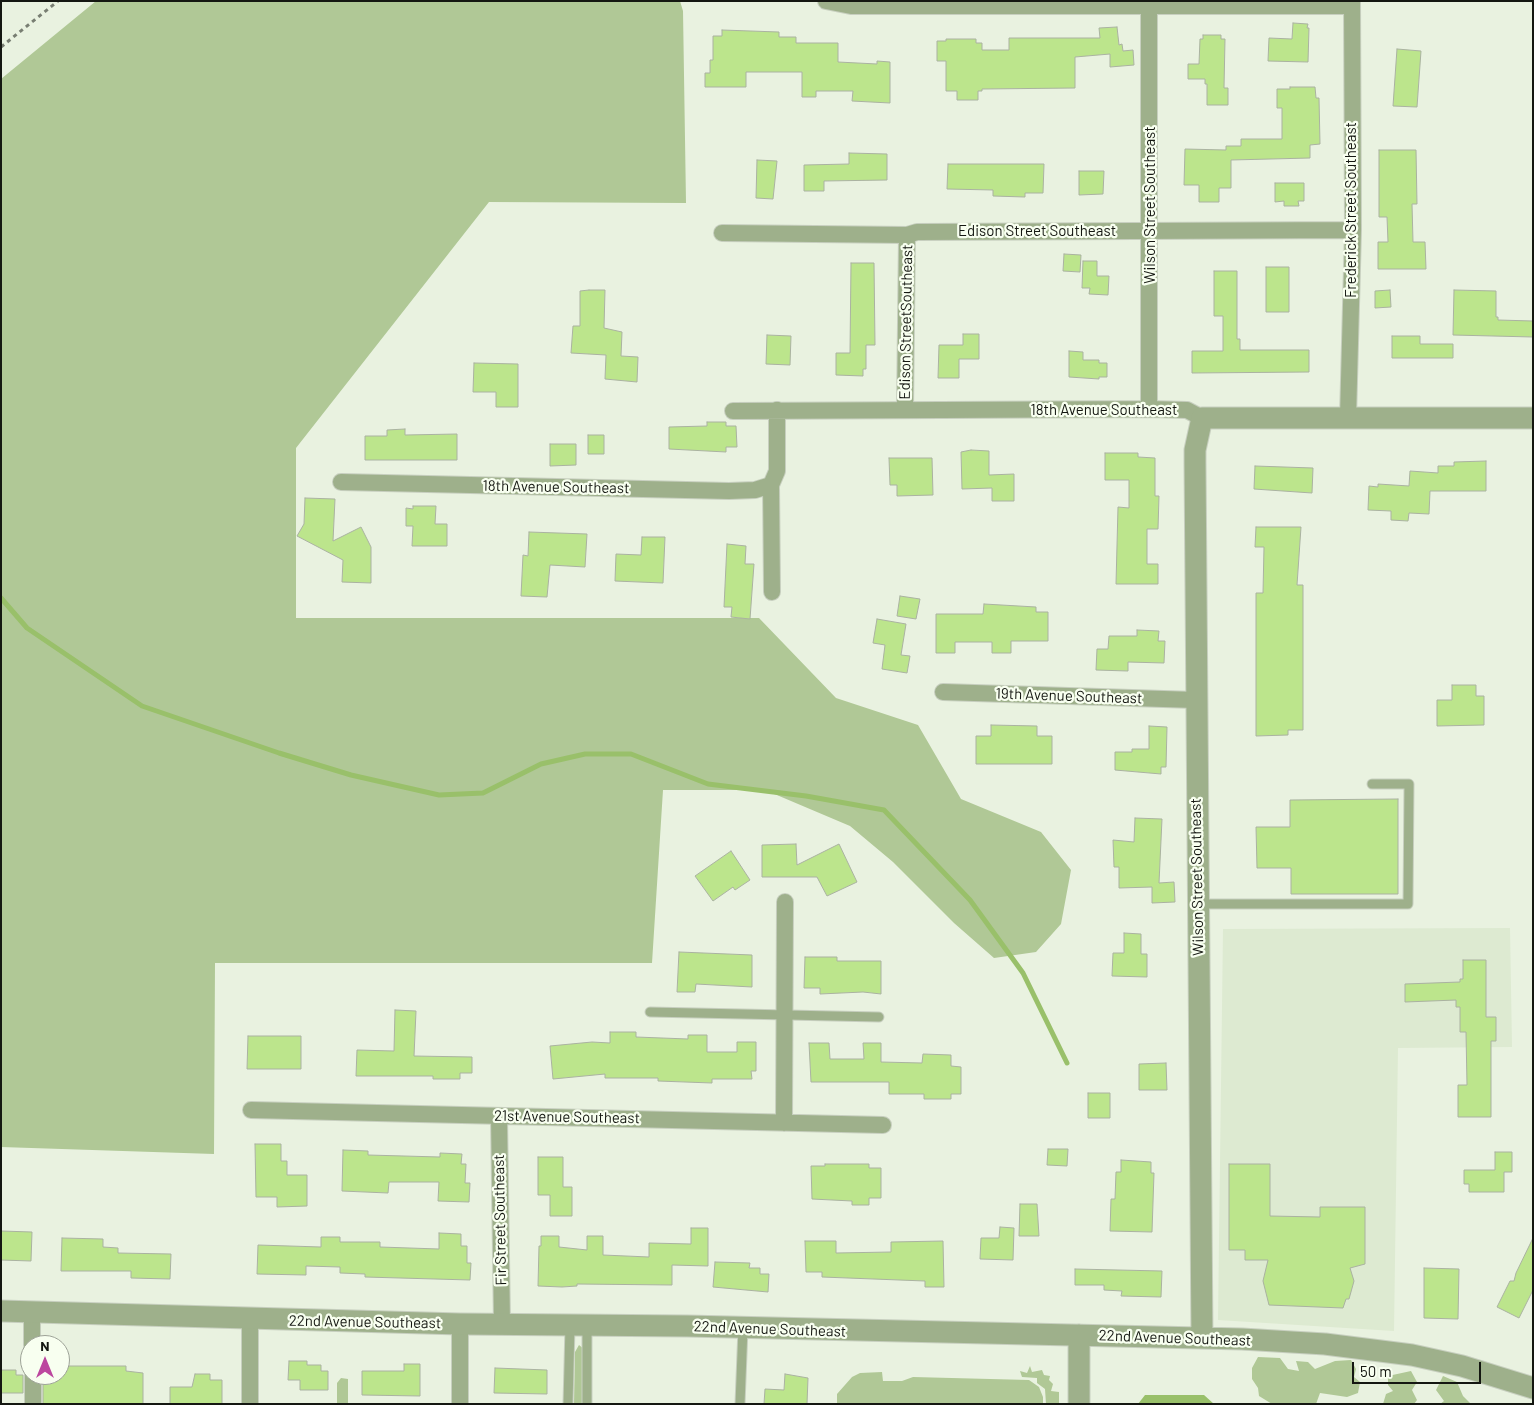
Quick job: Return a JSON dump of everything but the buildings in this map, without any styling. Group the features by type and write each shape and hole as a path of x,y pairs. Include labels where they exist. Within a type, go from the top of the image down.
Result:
{"street":[{"path":"826,1 851,6 914,4 1352,4"},
{"name":"Wilson Street Southeast","path":"1149,4 1149,409"},
{"name":"Frederick Street Southeast","path":"1348,418 1353,230 1352,4"},
{"name":"Edison Street Southeast","path":"722,233 907,235 917,232 1353,230"},
{"name":"Edison StreetSoutheast","path":"905,409 907,235"},
{"name":"18th Avenue Southeast","path":"733,411 1149,409 1187,410 1202,418 1533,418"},
{"path":"772,592 771,485 778,471 777,410"},
{"name":"Wilson Street Southeast","path":"1202,418 1195,450 1195,700 1202,1337"},
{"name":"18th Avenue Southeast","path":"341,482 729,491 755,490 771,485"},
{"name":"19th Avenue Southeast","path":"943,692 1195,700"},
{"path":"784,1122 785,902"},
{"name":"21st Avenue Southeast","path":"251,1110 883,1125"},
{"name":"Fir Street Southeast","path":"498,1116 502,1325"},
{"name":"22nd Avenue Southeast","path":"1,1312 502,1325 1202,1337 1370,1348 1444,1362 1531,1384"},
{"path":"32,1312 32,1335"},
{"path":"250,1319 250,1404"},
{"path":"460,1324 460,1404"},
{"path":"1079,1335 1079,1404"},
{"path":"33,1385 33,1404"}],"lane":[{"path":"1197,904 1408,904 1409,784 1372,784"},
{"path":"650,1012 880,1018"},
{"path":"568,1404 578,1325"},
{"path":"578,1325 587,1404"},
{"path":"740,1404 743,1328"}],"path":[{"path":"1,47 58,1"}],"shaded area":[{"path":"96,1 680,1 683,11 686,203 489,202 296,448 296,618 759,618 836,698 918,725 961,799 1041,832 1071,870 1061,924 1036,952 994,958 954,923 893,862 850,826 765,790 663,790 652,963 215,963 214,1154 1,1147 1,79"},
{"path":"1510,928 1512,1047 1398,1048 1394,1331 1218,1320 1223,929"},
{"path":"579,1345 585,1350 586,1404 574,1404 575,1352"},
{"path":"1258,1357 1280,1358 1288,1369 1299,1371 1296,1361 1308,1362 1315,1369 1335,1361 1351,1360 1356,1369 1354,1377 1360,1382 1358,1393 1347,1397 1320,1393 1316,1404 1272,1404 1259,1396 1258,1388 1252,1379 1252,1368"},
{"path":"1030,1366 1032,1372 1042,1370 1044,1375 1050,1376 1049,1380 1053,1384 1051,1391 1059,1392 1059,1404 1046,1404 1045,1389 1037,1383 1037,1378 1022,1377 1020,1371 1027,1373"},
{"path":"1411,1371 1417,1382 1412,1390 1417,1400 1414,1404 1383,1404 1386,1394 1393,1391 1388,1385 1388,1376"},
{"path":"882,1372 883,1381 902,1381 913,1377 1029,1380 1039,1387 1043,1397 1043,1404 837,1404 837,1394 852,1377 860,1373"},
{"path":"1443,1376 1457,1382 1463,1396 1471,1404 1440,1404 1444,1401 1436,1390"},
{"path":"341,1378 348,1379 348,1404 337,1404 337,1383"},
{"path":"1145,1395 1204,1395 1214,1404 1138,1404"}],"waterway":[{"path":"1,598 27,628 142,706 279,753 351,775 439,795 483,793 541,764 585,754 631,754 708,784 806,796 884,810 970,900 1023,973 1067,1063"}]}
